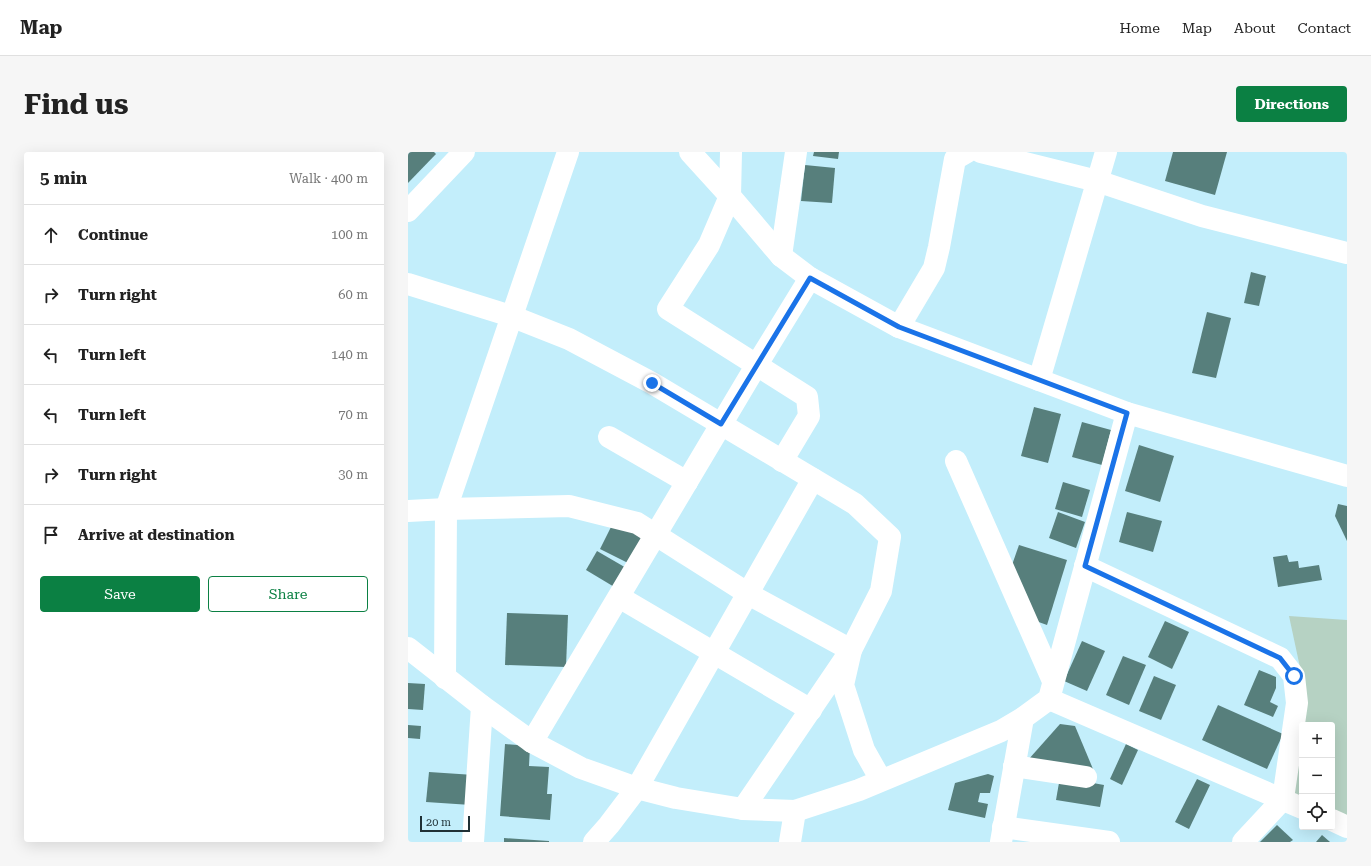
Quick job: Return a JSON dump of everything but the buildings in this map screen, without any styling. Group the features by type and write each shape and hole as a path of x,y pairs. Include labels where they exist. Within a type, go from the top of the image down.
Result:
{"street":[{"path":"408,211 464,152"},
{"path":"445,678 446,508 568,152"},
{"path":"690,152 781,256 810,278 899,327 1127,413 1347,476"},
{"path":"731,152 730,196 709,244 668,308 756,366 807,397 809,416 782,460"},
{"path":"781,256 796,152"},
{"path":"899,327 934,268 955,159 967,152"},
{"path":"981,152 1097,180 1202,216 1347,253"},
{"path":"1039,380 1106,152"},
{"path":"532,742 721,424 810,278"},
{"path":"408,284 511,316 569,339 652,383 855,504 890,537 881,591 851,650 743,809"},
{"path":"410,653 532,742 581,768 637,788 676,798 743,809 795,811 859,790 1000,731 1023,718 1051,690 1127,413"},
{"path":"609,437 687,482"},
{"path":"956,461 1051,690 1292,803"},
{"path":"594,842 637,788 813,479"},
{"path":"408,511 446,508 569,506 637,523 748,593 851,650"},
{"path":"1085,566 1280,658 1294,676 1297,703 1292,803 1243,842"},
{"path":"619,597 811,710"},
{"path":"851,650 843,685 864,750 881,780"},
{"path":"473,842 482,706"},
{"path":"1023,718 1002,834 1109,842"},
{"path":"1014,766 1086,778"},
{"path":"790,842 795,811"},
{"path":"1335,821 1347,827"}],"green space":[{"path":"1289,616 1347,620 1347,819 1335,813 1335,722 1304,722 1301,672"},
{"path":"1299,748 1299,796 1290,792"}],"route":[{"path":"652,383 721,424 810,278 899,327 1127,413 1085,566 1280,658 1294,676"}]}
